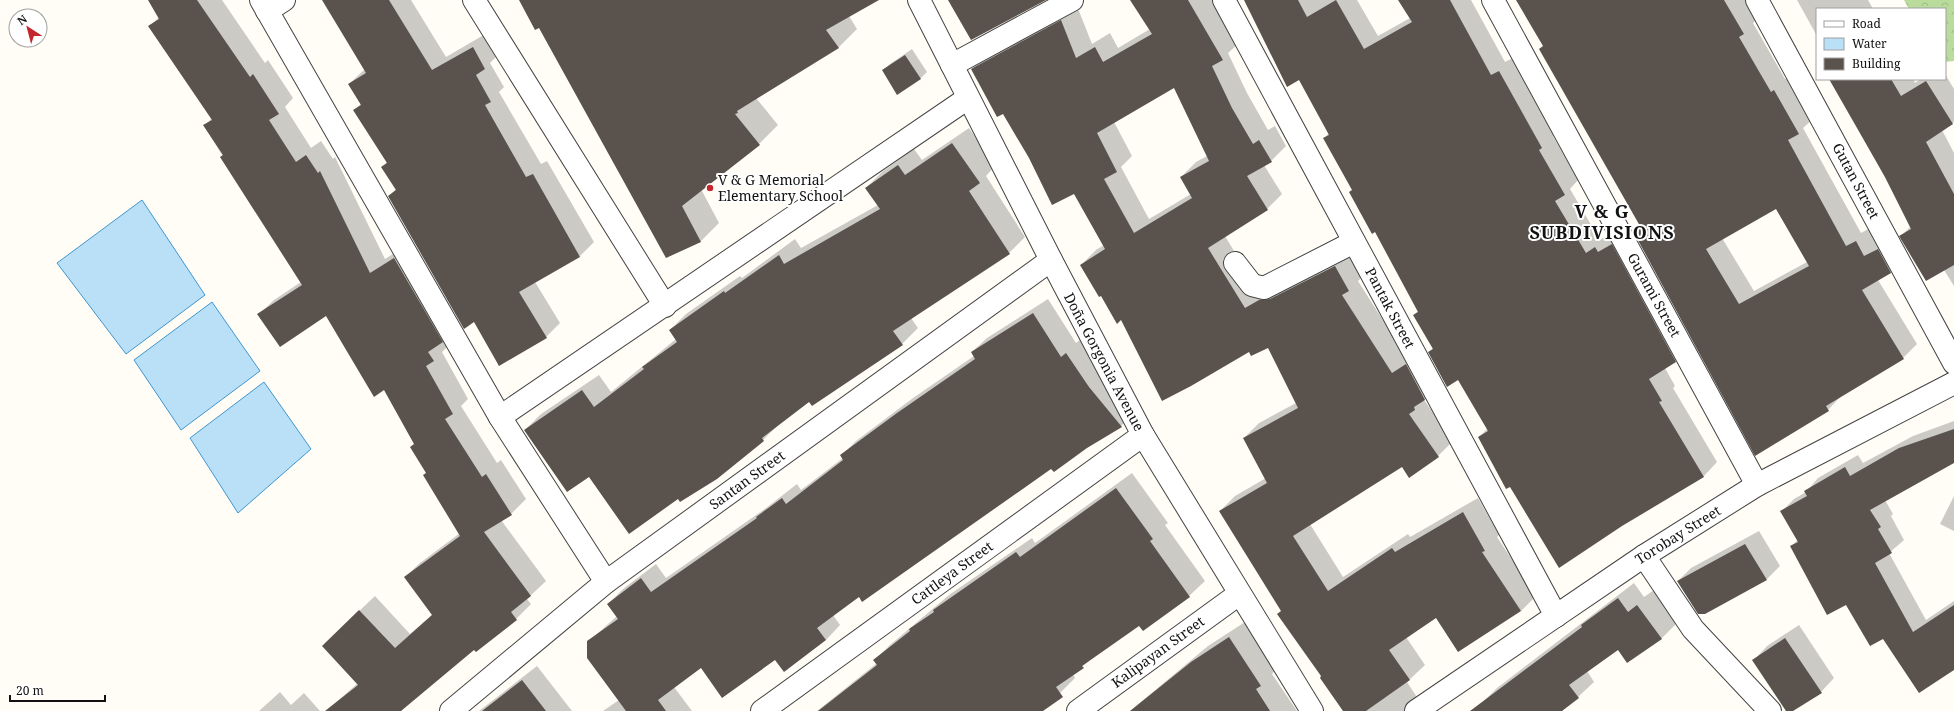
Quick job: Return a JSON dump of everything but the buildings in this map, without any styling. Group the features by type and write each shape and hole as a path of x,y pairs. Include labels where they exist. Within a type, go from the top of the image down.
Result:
{"street":[{"path":"474,0 665,306"},
{"name":"Doña Gorgonia Avenue","path":"919,0 1051,260 1143,435 1312,711"},
{"path":"952,65 1072,0"},
{"name":"Pantak Street","path":"1224,0 1556,616"},
{"name":"Gurami Street","path":"1493,0 1757,485"},
{"name":"Gutan Street","path":"1757,0 1954,363"},
{"path":"271,4 500,417 606,582"},
{"path":"500,417 665,306 968,98"},
{"path":"1235,264 1252,285 1264,288 1354,242"},
{"name":"Santan Street","path":"451,711 606,582 1051,260"},
{"name":"Torobay Street","path":"1416,711 1644,556 1757,485 1954,383"},
{"name":"Cattleya Street","path":"762,711 1143,435"},
{"path":"1644,556 1693,629 1770,711"},
{"name":"Kalipayan Street","path":"1078,711 1239,594"}],"green space":[{"path":"1904,0 1954,0 1954,61 1946,62 1946,8 1908,8"}],"water":[{"path":"142,200 205,295 126,354 57,263"},
{"path":"212,302 260,371 181,430 134,360"},
{"path":"264,382 311,449 238,513 190,438"}],"place":[{"name":"V & G Memorial Elementary School","path":"710,188"}],"district":[{"name":"V & G SUBDIVISIONS","path":"1602,222"}]}
